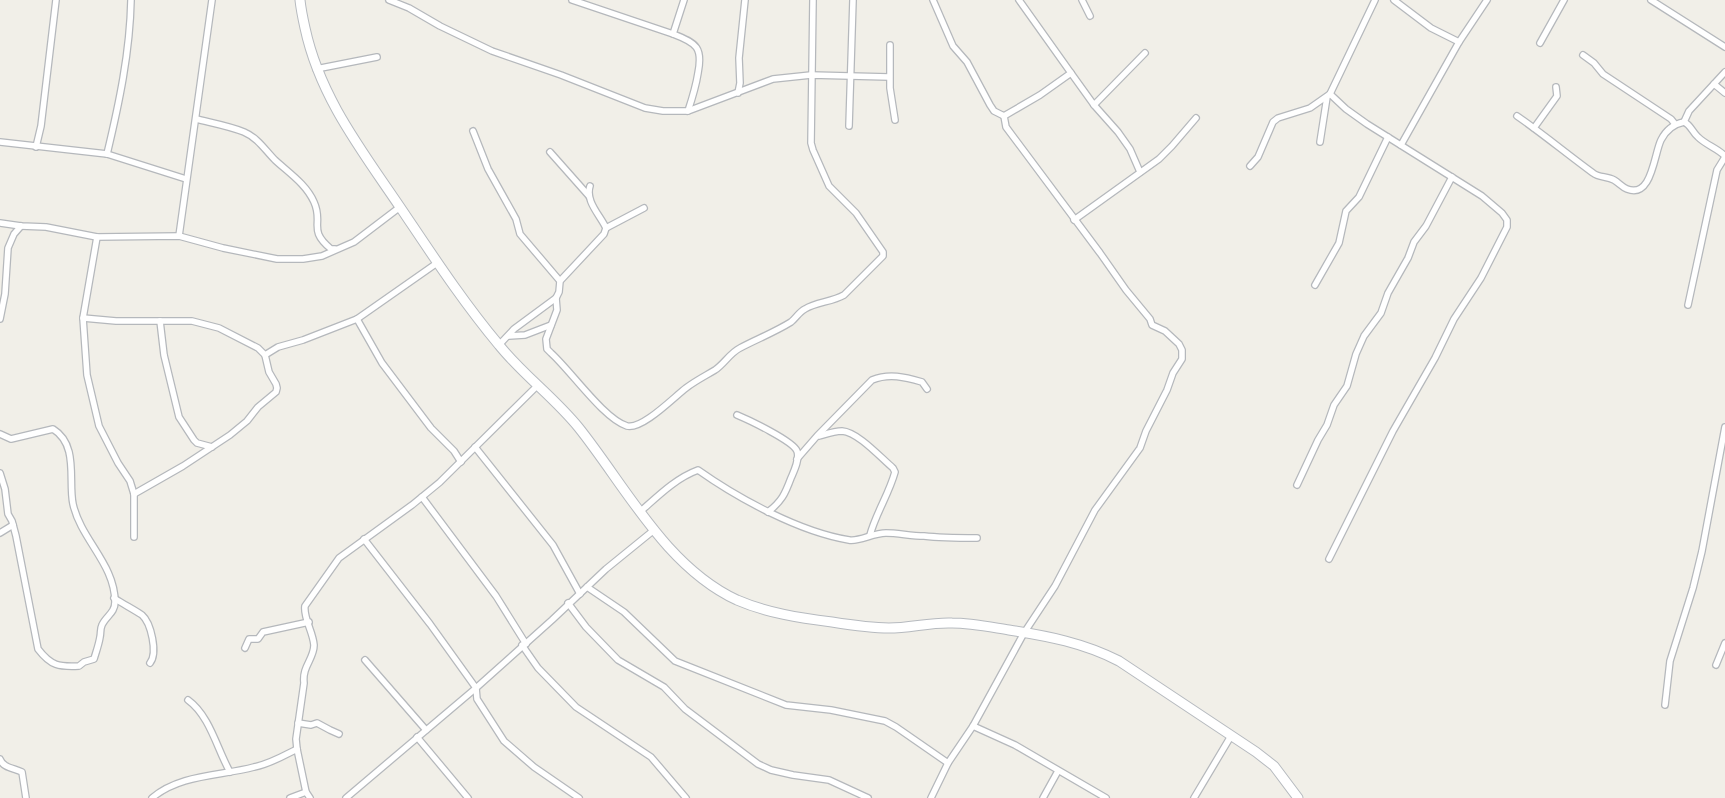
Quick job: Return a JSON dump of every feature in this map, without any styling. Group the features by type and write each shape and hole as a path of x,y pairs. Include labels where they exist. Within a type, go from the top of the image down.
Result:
{"street":[{"path":"36,147 41,126 56,0"},
{"path":"107,154 116,118 130,30 131,0"},
{"path":"179,236 212,0"},
{"path":"300,0 306,35 316,69 337,114 437,263 499,345 519,368 578,427 654,530 692,571 737,600 766,610 796,617 888,628 932,623 954,623 1054,637 1102,652 1119,661 1274,766 1298,798"},
{"path":"389,0 409,8 440,26 492,51 562,75 645,108 663,111 688,111 767,81 812,75 889,77"},
{"path":"572,0 684,38 696,46 701,58 688,111"},
{"path":"673,34 684,0"},
{"path":"738,93 744,0"},
{"path":"556,298 557,310 546,339 547,349 616,420 632,427 639,425 667,406 685,388 717,369 730,354 741,347 793,320 805,308 837,299 844,295 884,256 856,213 829,186 811,143 812,0"},
{"path":"849,126 853,0"},
{"path":"933,0 953,46 968,62 994,111 1004,116"},
{"path":"1019,0 1094,105 1126,144 1140,172"},
{"path":"1082,0 1090,16"},
{"path":"1320,142 1329,96 1375,0"},
{"path":"1394,0 1431,28 1459,42"},
{"path":"1401,145 1459,42 1487,0"},
{"path":"1540,43 1564,0"},
{"path":"1651,0 1725,47"},
{"path":"890,45 889,77 895,120"},
{"path":"1094,105 1145,54"},
{"path":"1583,55 1594,63 1602,74 1671,119 1675,124"},
{"path":"316,69 377,57"},
{"path":"1684,122 1689,112 1725,72"},
{"path":"1004,116 1040,95 1071,73"},
{"path":"1714,84 1725,93"},
{"path":"1534,128 1557,96 1556,87"},
{"path":"1329,96 1388,137 1482,196 1502,213 1507,220 1507,227 1481,278 1454,319 1435,358 1393,431 1329,559"},
{"path":"1250,166 1258,157 1272,122 1278,118 1310,108 1329,96"},
{"path":"931,798 948,763 974,726 1024,633 1056,586 1095,510 1140,448 1172,373 1182,359 1182,350 1179,344 1165,331 1152,325 1150,319 1010,134 1004,123 1004,116"},
{"path":"1517,116 1594,174 1614,180 1622,187 1632,191 1640,189 1647,182 1661,140 1675,124 1684,122 1688,124 1699,139 1718,150 1725,157 1717,170 1688,305"},
{"path":"1074,220 1159,159 1196,118"},
{"path":"196,119 245,132 256,138 274,159 310,193 318,213 317,230 319,237 331,250 340,249"},
{"path":"473,131 488,169 516,219 520,234 530,243 560,281"},
{"path":"1315,285 1339,243 1346,211 1359,197 1388,137"},
{"path":"0,142 107,154 186,179"},
{"path":"550,152 590,197"},
{"path":"1297,485 1327,425 1334,405 1347,386 1356,354 1364,336 1381,313 1388,293 1408,258 1414,242 1426,226 1452,177"},
{"path":"590,186 588,193 592,205 606,228"},
{"path":"0,223 46,227 97,236 179,236 223,248 278,259 303,260 322,256 354,242 400,207"},
{"path":"499,345 514,329 556,298 559,292 560,281 600,240 606,228 644,208"},
{"path":"0,319 5,294 8,248 14,234 22,226"},
{"path":"97,236 83,318 87,374 99,426 130,481 134,494 134,537"},
{"path":"265,355 278,347 304,340 357,318 437,263"},
{"path":"83,318 116,321 192,321 219,328 258,348 265,355 269,372 276,384 276,392 258,407 241,426 183,466 134,494"},
{"path":"357,318 382,363 430,428 454,451 461,462"},
{"path":"160,321 164,355 179,417 197,443 212,447"},
{"path":"509,336 525,335 551,325"},
{"path":"797,459 872,380 880,377 897,376 922,382 927,389"},
{"path":"310,798 306,792 297,749 298,723 304,683 303,675 314,652 309,622 305,616 305,606 339,558 422,498 538,385"},
{"path":"738,415 793,446 797,451 797,459 782,501 768,512"},
{"path":"1665,705 1670,661 1693,588 1702,551 1725,427"},
{"path":"0,434 11,439 50,429 58,432 65,443 72,462 72,492 75,511 111,578 114,598 114,609 102,625 94,659 84,662 79,666 57,666 50,662 38,649 13,525 8,514 5,489 0,474"},
{"path":"817,436 840,431 847,432 855,436 893,468 895,472 892,483 881,504 870,535"},
{"path":"475,447 553,545 580,594"},
{"path":"640,511 666,489 690,473 698,470 734,494 768,512 817,532 851,541 870,535 886,533 925,537 977,538"},
{"path":"422,498 496,596 538,668 576,707 651,757 686,798"},
{"path":"0,533 13,525"},
{"path":"346,798 476,688 606,569 654,530"},
{"path":"364,539 430,624 476,688 477,698 504,741 534,768 578,798"},
{"path":"587,587 624,612 675,662 786,705 831,710 885,721 948,763"},
{"path":"114,598 144,616 151,633 154,648 150,663"},
{"path":"568,603 586,627 618,660 664,687 685,709 758,764 771,770 793,775 829,780 868,798"},
{"path":"245,648 249,639 258,639 263,632 309,622"},
{"path":"1716,665 1725,643"},
{"path":"365,660 426,730"},
{"path":"188,700 196,706 208,725 230,772"},
{"path":"298,723 311,725 317,722 339,734"},
{"path":"974,726 1015,745 1106,798"},
{"path":"1194,798 1231,736"},
{"path":"417,737 468,798"},
{"path":"152,798 167,787 209,775 257,767 297,749"},
{"path":"0,759 2,763 12,769 22,772 26,798"},
{"path":"1043,798 1058,771"},
{"path":"290,798 306,792"}]}
